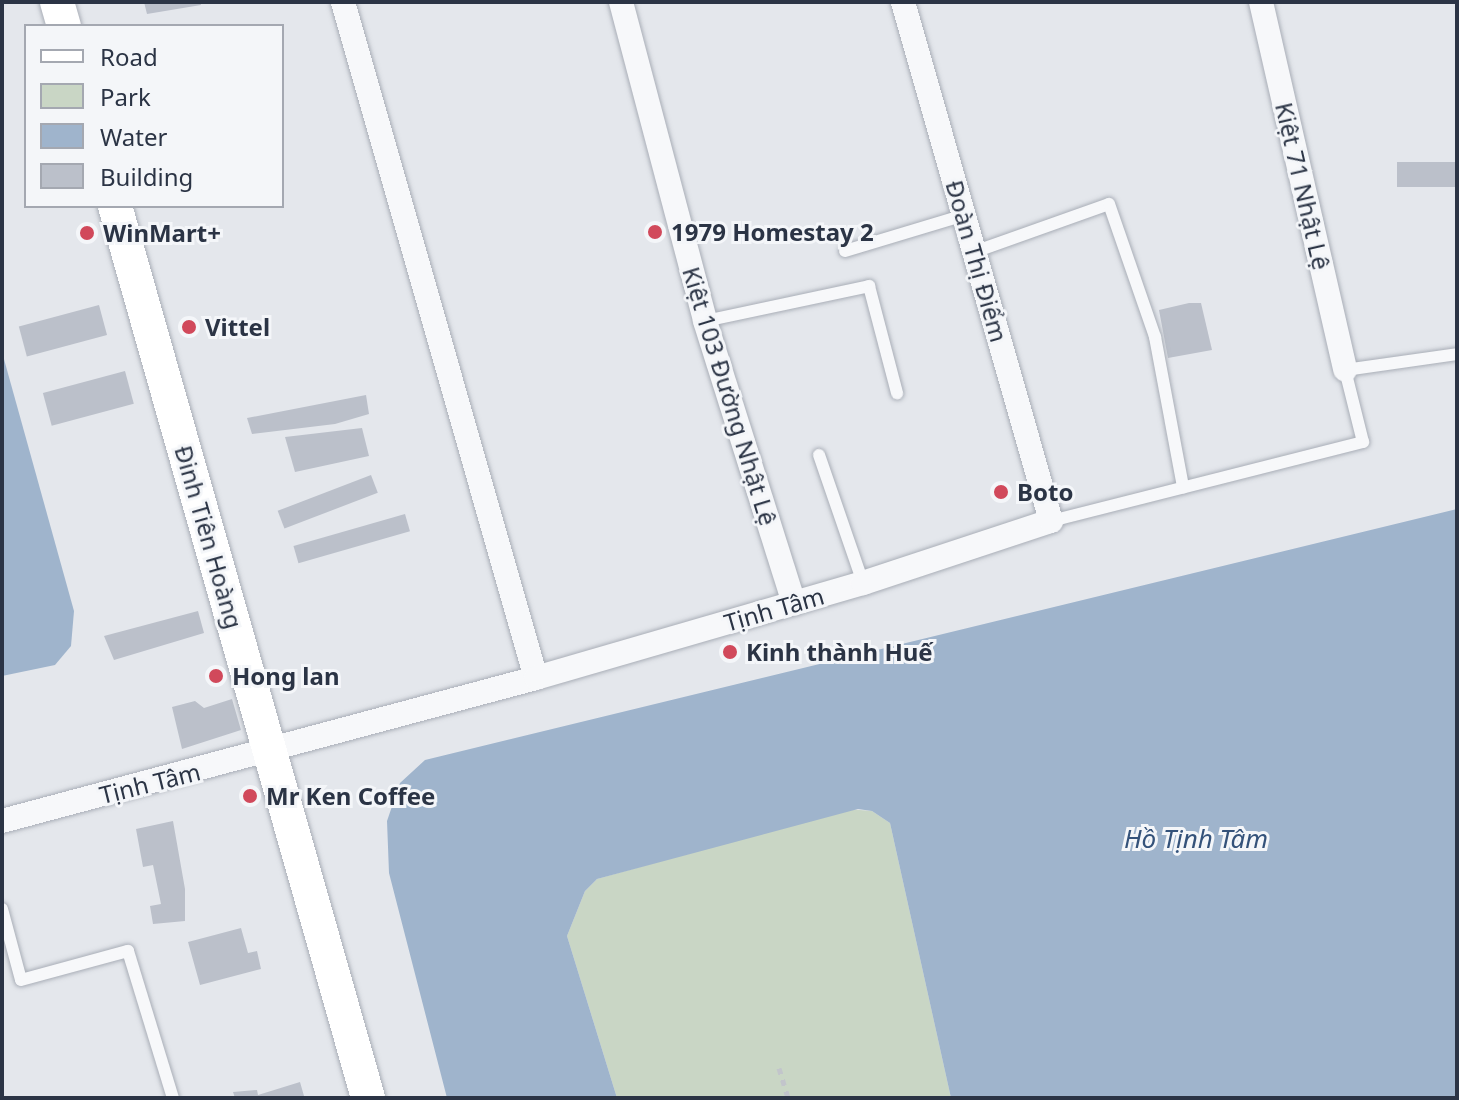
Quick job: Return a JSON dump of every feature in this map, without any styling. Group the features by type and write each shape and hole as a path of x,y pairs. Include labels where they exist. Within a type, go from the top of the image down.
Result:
{"main road":[{"path":"57,2 63,24"},
{"name":"Đinh Tiên Hoàng","path":"116,208 368,1098"}],"street":[{"path":"343,2 536,678"},
{"name":"Kiệt 103 Đường Nhật Lệ","path":"621,2 705,321 794,603"},
{"name":"Đoàn Thị Điểm","path":"903,2 1051,521"},
{"name":"Kiệt 71 Nhật Lệ","path":"1261,2 1345,370"},
{"name":"Tịnh Tâm","path":"2,821 270,752 536,678 863,583 1051,521"}],"lane":[{"path":"974,252 1109,204 1155,337 1183,487"},
{"path":"845,251 964,215"},
{"path":"705,321 869,286 897,393"},
{"path":"1345,370 1457,354"},
{"name":"Tịnh Tâm","path":"1051,521 1363,442 1345,370"},
{"path":"819,455 863,583"},
{"path":"2,909 21,980 128,951 173,1098"}],"path":[{"path":"779,1068 788,1098"}],"green space":[{"path":"847,809 872,811 890,823 951,1098 617,1098 567,936 585,891 597,879"}],"water":[{"path":"2,352 74,611 71,646 55,665 2,676"},
{"name":"Hồ Tịnh Tâm","path":"1457,509 1457,1098 951,1098 890,823 872,811 858,809 597,879 585,891 567,936 617,1098 447,1098 389,873 387,821 400,783 425,760"}],"building":[{"path":"144,2 200,2 201,5 147,14"},
{"path":"1397,162 1457,162 1457,187 1397,187"},
{"path":"1201,303 1212,350 1168,358 1159,310"},
{"path":"99,305 107,335 27,356 19,326"},
{"path":"125,371 134,404 52,426 43,393"},
{"path":"366,395 369,414 335,424 252,434 247,418"},
{"path":"362,428 369,456 295,472 285,437"},
{"path":"371,475 378,493 284,529 278,511"},
{"path":"405,514 410,531 298,563 293,546"},
{"path":"198,611 204,633 114,660 104,636"},
{"path":"232,699 241,730 182,749 172,707 195,701 204,708"},
{"path":"173,821 185,889 185,921 153,924 150,906 161,904 153,865 143,867 136,829"},
{"path":"241,928 248,953 257,951 261,969 200,985 188,942"},
{"path":"300,1082 304,1096 296,1098 235,1098 233,1092 257,1090 258,1095"}],"place":[{"name":"1979 Homestay 2","path":"655,232"},
{"name":"WinMart+","path":"87,233"},
{"name":"Vittel","path":"189,327"},
{"name":"Boto","path":"1001,492"},
{"name":"Kinh thành Huế","path":"730,652"},
{"name":"Hong lan","path":"216,676"},
{"name":"Mr Ken Coffee","path":"250,796"}]}
